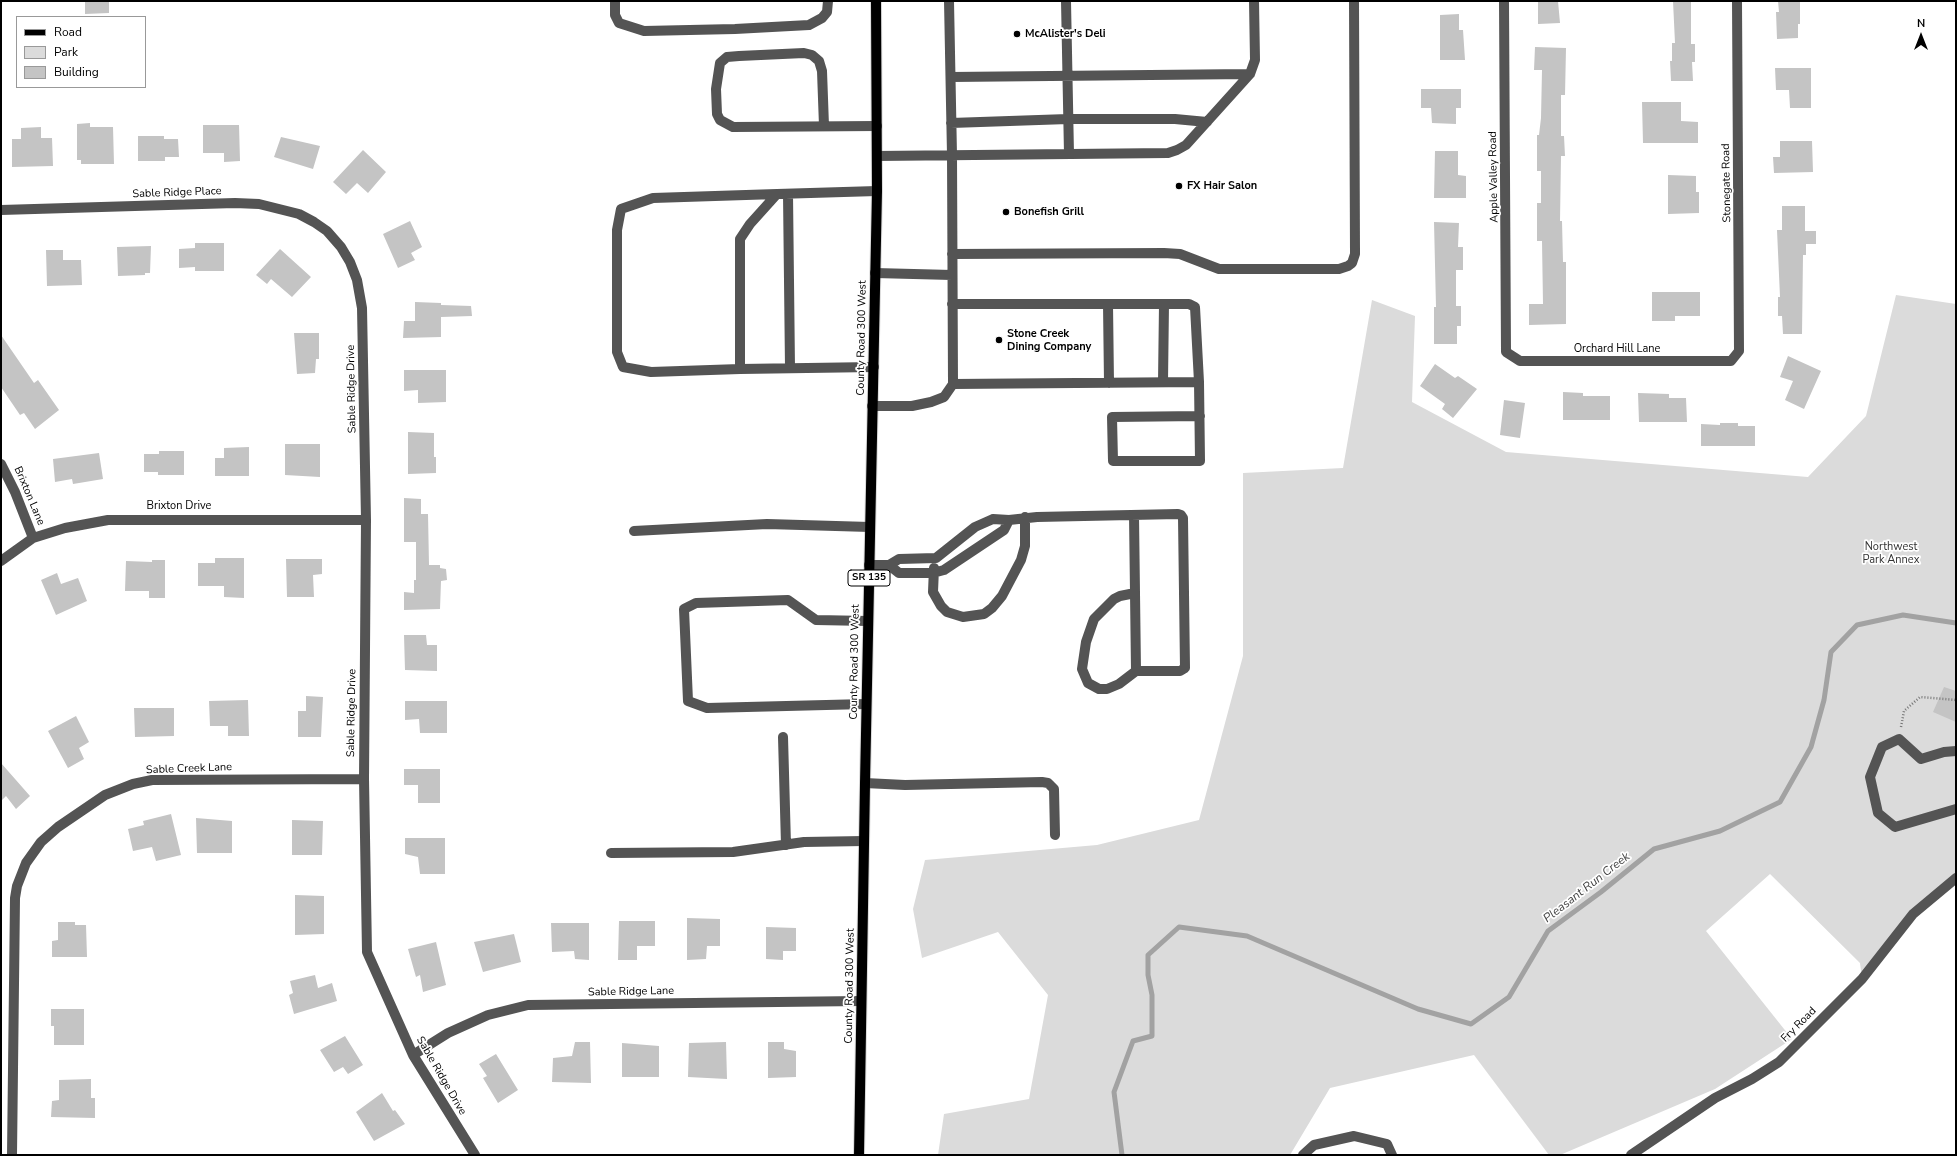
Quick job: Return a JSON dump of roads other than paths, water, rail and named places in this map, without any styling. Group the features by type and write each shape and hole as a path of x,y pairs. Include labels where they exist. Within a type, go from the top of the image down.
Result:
{"main road":[{"name":"County Road 300 West","path":"859,1155 866,704 877,191 876,1"}],"street":[{"path":"615,1 615,15 619,23 644,31 735,29 809,25 822,18 827,12 828,1"},
{"path":"872,406 912,406 931,402 944,397 953,384 952,155 949,1"},
{"path":"1066,1 1069,154"},
{"path":"877,156 1168,153 1186,145 1250,74 1255,60 1254,1"},
{"path":"952,254 1164,253 1180,254 1219,269 1339,269 1348,266 1352,263 1355,254 1354,1"},
{"name":"Apple Valley Road","path":"1504,1 1506,352"},
{"name":"Stonegate Road","path":"1731,361 1739,351 1740,337 1737,1"},
{"path":"824,126 822,71 819,61 812,55 804,53 727,57 720,63 716,89 717,114 720,120 734,127 877,126"},
{"path":"950,77 1250,74"},
{"path":"951,123 1068,119 1175,119 1207,122"},
{"path":"874,367 651,372 623,367 618,352 617,230 621,209 654,198 877,191"},
{"path":"740,369 740,239 750,224 777,194"},
{"path":"788,194 790,368"},
{"name":"Sable Ridge Place","path":"1,210 236,203 259,204 299,214 326,231 341,248"},
{"name":"Sable Ridge Drive","path":"341,248 350,262 357,280 362,308 366,520 364,779 367,952 413,1056 475,1155"},
{"path":"875,274 952,275"},
{"path":"952,304 1189,304 1195,307 1199,382 1200,416 1200,461 1113,461 1112,417 1200,416"},
{"path":"1108,304 1109,383"},
{"path":"1163,382 1164,304"},
{"name":"Orchard Hill Lane","path":"1506,352 1520,361 1731,361"},
{"path":"953,384 1199,382"},
{"name":"Brixton Lane","path":"1,464 16,492 34,538"},
{"path":"869,565 889,565 899,559 936,558 983,522 993,519 1009,520 1025,517 1178,514 1183,518 1184,668 1180,671 1136,671 1113,688 1099,689 1088,683 1082,669 1086,642 1094,619 1114,599 1120,596 1135,593"},
{"path":"1134,515 1136,671"},
{"path":"936,558 932,573 933,592 941,606 947,612 964,617 984,614 992,608 1002,596 1021,560 1025,546 1025,517"},
{"name":"Brixton Drive","path":"1,561 34,538 89,523 126,518 366,520"},
{"path":"889,565 899,573 932,573 944,570 1004,530 1009,520"},
{"path":"634,531 767,524 870,527"},
{"path":"866,704 707,708 688,701 684,609 696,603 788,600 816,620 868,621"},
{"path":"784,737 786,845"},
{"path":"1956,751 1944,752 1921,759 1899,739 1882,747 1870,777 1878,813 1895,827 1956,809"},
{"name":"Sable Creek Lane","path":"12,1155 16,886 26,863 41,842 58,827 105,795 133,784 152,780 364,779"},
{"path":"865,783 905,785 1048,783 1054,789 1055,835"},
{"path":"611,853 733,852 804,842 864,841"},
{"name":"Fry Road","path":"1631,1155 1715,1098 1752,1079 1779,1062 1862,979 1913,914 1956,878"},
{"name":"Sable Ridge Lane","path":"413,1056 448,1033 488,1015 528,1005 861,1001"},
{"path":"1303,1155 1314,1145 1354,1136 1387,1144 1392,1155"}],"waterway":[{"name":"Pleasant Run Creek","path":"1122,1155 1114,1092 1133,1041 1152,1036 1152,995 1148,975 1148,955 1179,927 1247,936 1418,1009 1471,1024 1509,997 1548,931 1601,892 1654,849 1720,831 1780,802 1811,747 1824,700 1831,652 1857,625 1903,615 1956,623"}],"place":[{"name":"McAlister's Deli","path":"1017,34"},
{"name":"FX Hair Salon","path":"1179,186"},
{"name":"Bonefish Grill","path":"1006,212"},
{"name":"Stone Creek Dining Company","path":"999,340"}],"park label":[{"name":"Northwest Park Annex","path":"1891,553"}]}
